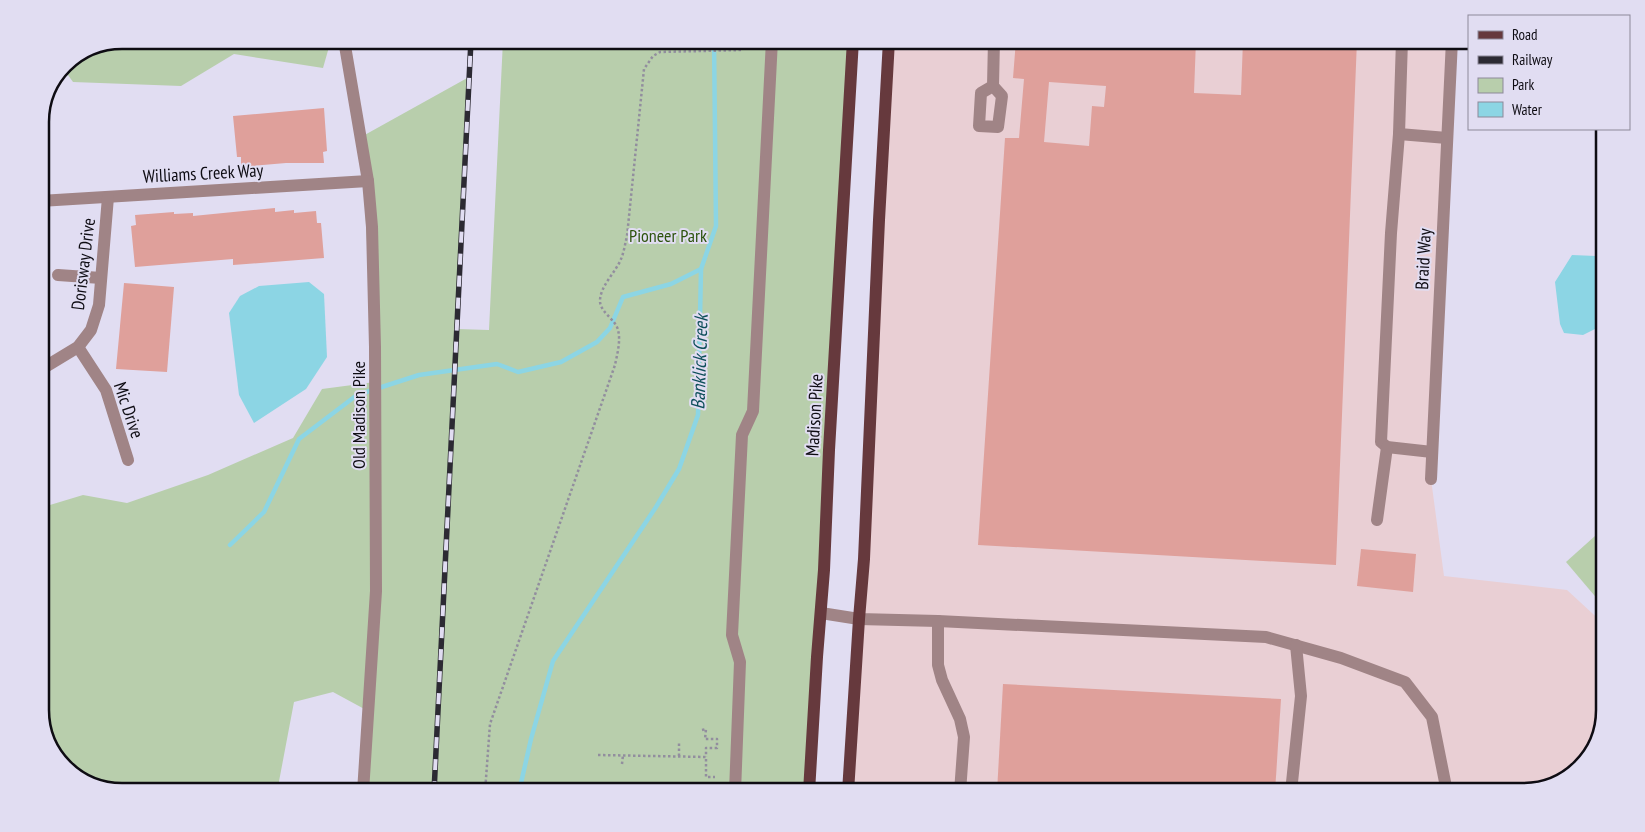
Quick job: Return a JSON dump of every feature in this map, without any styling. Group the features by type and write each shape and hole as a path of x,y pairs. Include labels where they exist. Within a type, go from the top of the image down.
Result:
{"main road":[{"name":"Madison Pike","path":"810,783 824,570 829,450 852,49"},
{"path":"849,783 858,619 864,559 878,230 888,49"}],"street":[{"name":"Old Madison Pike","path":"346,49 368,181 372,227 375,348 376,591 364,783"},
{"path":"736,783 740,662 732,636 742,436 753,411 772,49"},
{"path":"993,86 994,49"},
{"path":"1402,49 1399,134 1391,233 1381,442 1387,447 1432,452"},
{"name":"Braid Way","path":"1431,479 1452,49"},
{"path":"1399,134 1447,138"},
{"name":"Williams Creek Way","path":"49,200 368,181"},
{"name":"Dorisway Drive","path":"49,365 78,347 91,330 98,304 108,197"},
{"path":"58,275 101,278"},
{"name":"Mic Drive","path":"78,347 106,390 128,460"},
{"path":"1377,520 1387,447"},
{"path":"821,613 858,619 938,621 1266,637 1296,645 1341,658 1405,682 1432,717 1445,783"},
{"path":"938,621 938,665 960,720 964,737 961,783"},
{"path":"1292,783 1301,696 1296,645"}],"path":[{"path":"486,783 490,724 615,365 620,338 616,325 601,306 600,301 602,292 621,259 627,236 644,69 653,56 660,52 743,49"},
{"path":"702,730 706,730 705,739 717,739 717,748 706,748 706,777 715,777"},
{"path":"678,741 678,756"},
{"path":"598,755 706,756"},
{"path":"622,764 623,755"}],"shaded area":[{"path":"889,49 1452,49 1431,479 1444,576 1567,590 1596,617 1595,724 1584,751 1564,771 1551,778 1532,783 848,783"}],"green space":[{"path":"328,49 323,68 234,54 181,86 73,82 67,74 70,70 94,54 108,50"},
{"name":"Pioneer Park","path":"503,49 852,49 810,783 364,783 368,711 333,692 294,702 279,783 113,783 90,776 74,765 61,751 56,742 49,715 49,505 83,495 127,503 208,475 293,438 322,389 375,382 361,137 469,77 457,329 489,330"},
{"path":"1596,535 1596,597 1566,562"}],"water":[{"path":"1572,255 1596,256 1595,329 1583,335 1564,333 1560,324 1555,282"},
{"path":"309,282 324,294 327,357 306,389 254,423 239,395 229,313 240,296 259,286"}],"building":[{"path":"1015,49 1196,49 1194,93 1241,95 1243,49 1357,49 1336,565 978,545 1005,138 1019,138 1024,79 1013,78","holes":["1049,82 1106,86 1104,107 1092,106 1089,146 1044,142"]},
{"path":"324,108 327,151 323,152 324,163 286,163 241,167 241,157 237,157 233,116"},
{"path":"275,208 275,212 294,210 294,213 316,211 317,223 321,223 324,258 233,265 233,259 135,267 131,226 136,225 135,215 174,212 174,214 193,213 193,216"},
{"path":"124,283 174,287 167,372 116,369"},
{"path":"1361,549 1416,554 1413,592 1357,586"},
{"path":"1003,684 1281,699 1276,783 998,783"}],"waterway":[{"name":"Banklick Creek","path":"521,783 531,739 553,661 656,507 679,469 698,415 701,269 716,226 714,49"},
{"path":"230,545 264,512 299,439 357,395 419,375 497,364 518,372 561,362 597,342 610,328 623,297 671,284 701,269"}],"railway":[{"path":"434,783 471,49"}]}
